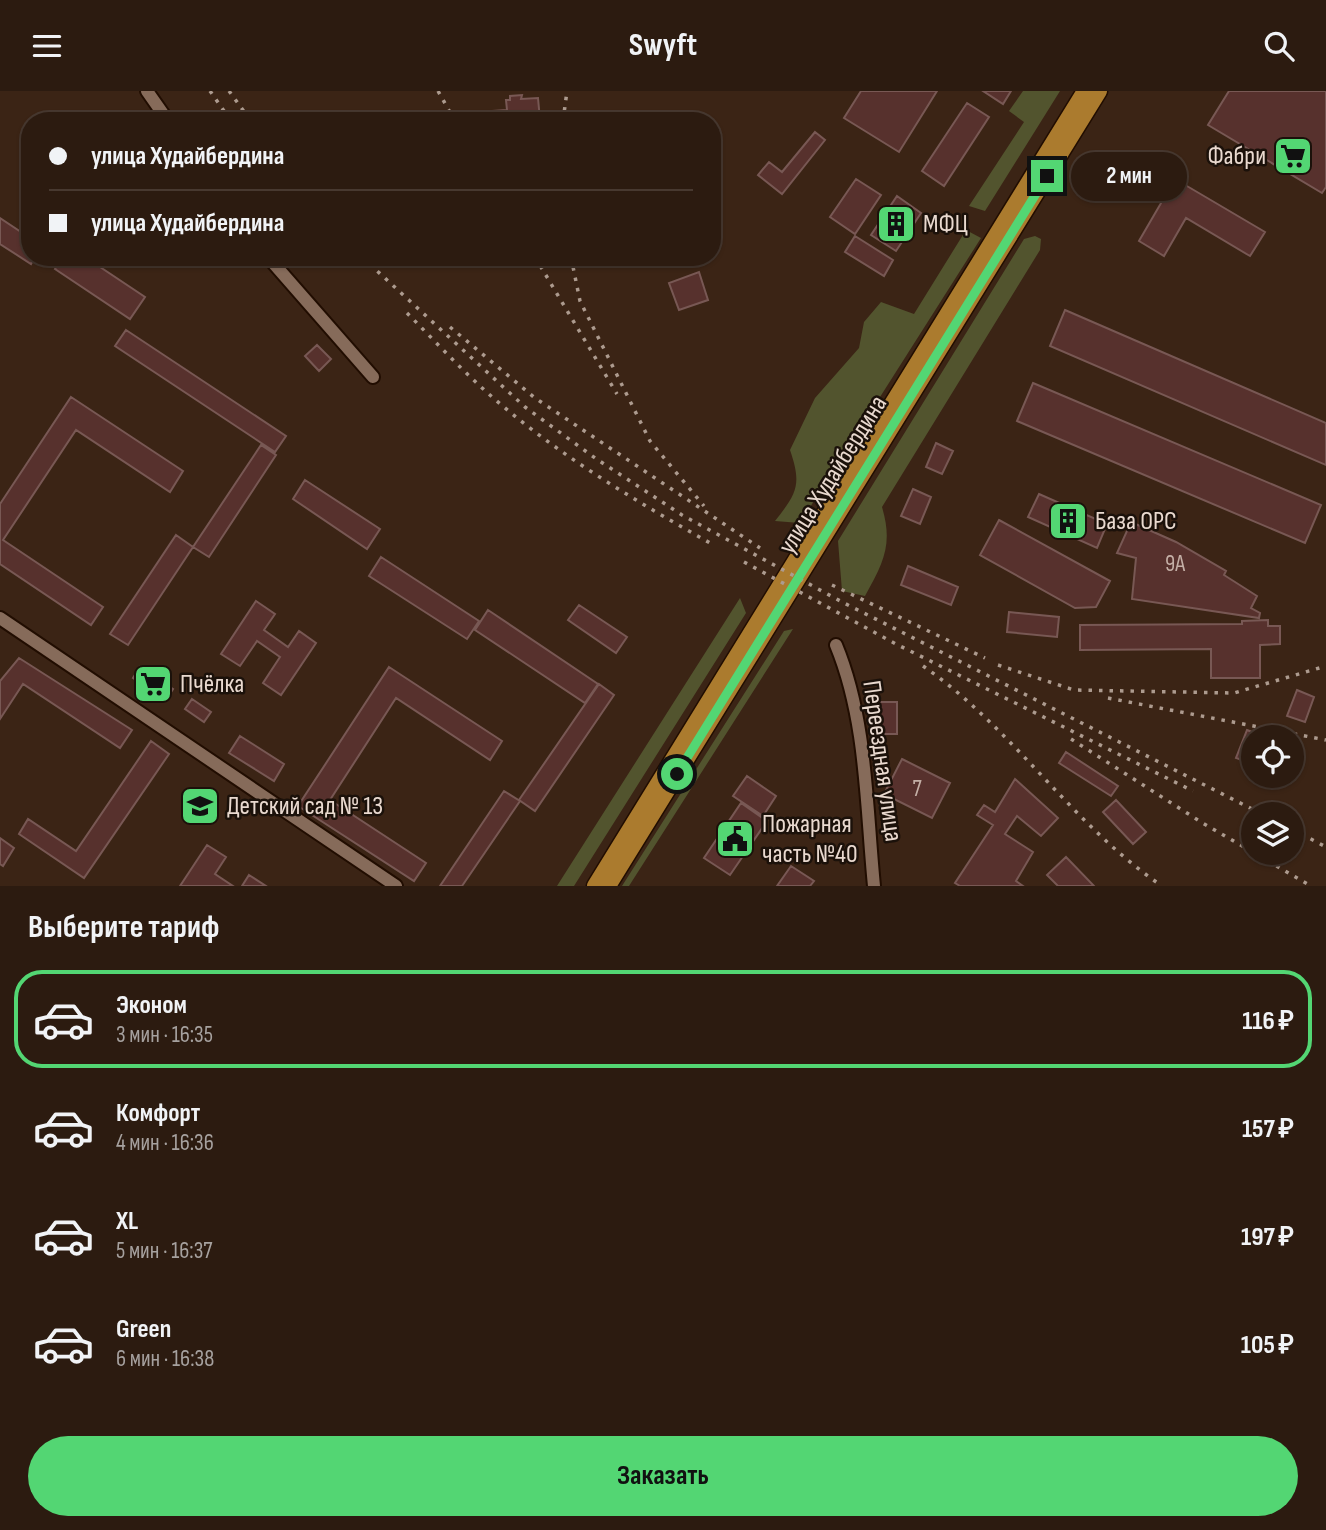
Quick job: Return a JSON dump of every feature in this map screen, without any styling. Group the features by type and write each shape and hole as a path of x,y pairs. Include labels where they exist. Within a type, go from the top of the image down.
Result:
{"main road":[{"name":"улица Худайбердина","path":"600,885 1085,91"},
{"name":"улица Худайбердина","path":"600,885 1100,91"}],"street":[{"path":"148,91 162,112"},
{"path":"276,266 373,377"},
{"path":"0,618 396,886"},
{"name":"Переездная улица","path":"836,645 847,671 858,717 874,886"}],"green space":[{"path":"1023,91 1060,91 985,211 969,206 1024,122 1009,111"},
{"path":"966,230 981,238 800,523 775,521 795,488 796,472 790,450 815,398 859,348 864,322 881,302 914,314"},
{"path":"1035,236 1041,239 1040,250 882,507 887,532 885,553 872,584 865,596 842,591 838,541 1024,239"},
{"path":"740,598 746,613 574,886 557,886"},
{"path":"793,629 629,886 622,886 784,631"}],"building":[{"path":"861,91 937,91 899,152 844,118"},
{"path":"983,91 1011,91 1003,104"},
{"name":"Фабри","path":"1229,91 1326,91 1326,187 1322,193 1208,125"},
{"path":"522,95 521,99 538,98 539,112 478,112 507,110 506,100 510,100 510,96"},
{"path":"967,103 989,117 944,186 922,171"},
{"path":"815,132 825,140 782,194 758,175 769,162 782,172"},
{"path":"856,179 881,195 855,234 830,217"},
{"path":"1175,179 1265,232 1250,256 1186,218 1164,256 1139,241"},
{"name":"МФЦ","path":"897,196 921,213 896,251 871,235"},
{"path":"0,218 21,232 21,258 0,244"},
{"path":"855,236 893,260 884,276 845,252"},
{"path":"57,266 98,266 145,297 130,319 55,269"},
{"path":"699,272 708,300 679,310 669,283"},
{"path":"1065,310 1326,423 1326,465 1050,346"},
{"path":"126,330 286,436 275,452 115,346"},
{"path":"317,345 331,359 319,371 305,356"},
{"path":"1033,383 1321,505 1305,543 1017,421"},
{"path":"71,397 183,471 170,492 76,430 3,540 103,607 91,625 0,564 0,504"},
{"path":"936,443 953,451 942,474 926,467"},
{"path":"261,445 276,455 209,557 193,547"},
{"path":"305,480 380,529 367,549 293,499"},
{"path":"913,489 931,497 920,524 901,516"},
{"name":"База ОРС","path":"1039,494 1107,524 1097,548 1028,517"},
{"path":"999,520 1110,581 1096,607 1075,608 980,555"},
{"path":"1131,522 1176,542 1226,571 1224,575 1257,596 1251,608 1260,613 1259,618 1132,599 1136,558 1117,553"},
{"path":"176,535 193,547 128,645 110,634"},
{"path":"381,557 479,621 467,639 369,576"},
{"path":"908,566 958,587 951,605 901,585"},
{"path":"256,601 275,614 264,630 288,647 299,631 316,643 281,695 263,683 280,657 257,641 240,666 221,654"},
{"path":"579,605 627,637 616,653 568,620"},
{"path":"488,610 598,684 585,703 475,630"},
{"path":"1009,612 1059,617 1057,637 1007,632"},
{"path":"1268,620 1268,626 1280,626 1280,644 1260,645 1260,678 1211,678 1211,649 1080,650 1080,625 1242,624 1242,621"},
{"path":"19,658 132,730 120,748 23,684 0,719 0,681"},
{"path":"140,667 173,689 166,700 133,678"},
{"path":"389,667 502,741 490,760 396,698 330,800 426,863 414,881 298,806"},
{"path":"599,684 614,695 535,811 519,800"},
{"path":"1297,690 1314,697 1305,722 1287,716"},
{"path":"192,699 211,712 204,722 185,709"},
{"path":"874,702 897,702 897,734 874,734"},
{"path":"240,736 284,764 274,781 229,753"},
{"path":"151,741 169,754 84,878 19,834 28,819 76,851"},
{"path":"1241,745 1241,760 1236,758"},
{"path":"1066,752 1118,786 1111,796 1059,763"},
{"path":"902,759 950,783 932,818 884,794"},
{"path":"747,776 776,796 763,816 733,796"},
{"path":"1015,779 1058,818 1041,836 1017,816 1005,834 1033,852 1016,881 1023,886 960,886 955,883 993,825 977,815 984,805 995,812"},
{"path":"504,791 520,801 462,886 440,886"},
{"path":"1116,800 1146,832 1133,844 1103,812"},
{"name":"Пожарная часть №40","path":"741,803 767,821 730,875 704,858"},
{"path":"0,838 14,848 3,866 0,864"},
{"path":"207,845 226,857 215,874 233,886 180,886"},
{"path":"1066,857 1094,886 1058,886 1047,875"},
{"path":"791,866 814,881 810,886 777,886"},
{"path":"249,875 266,886 242,886"}],"railway":[{"path":"210,91 225,112"},
{"path":"229,91 244,112"},
{"path":"438,91 450,112"},
{"path":"564,112 567,91"},
{"path":"372,266 525,407 595,458 682,515 844,603 1241,803"},
{"path":"540,266 617,394"},
{"path":"573,266 580,301 650,441 704,506"},
{"path":"407,313 480,386 533,430 620,490 710,543"},
{"path":"450,327 535,398 760,548"},
{"path":"744,562 896,644 1193,791"},
{"path":"832,585 985,658"},
{"path":"998,665 1074,690 1234,693 1326,666"},
{"path":"923,666 986,718 1099,835 1162,886"},
{"path":"1108,698 1326,740"},
{"path":"1071,739 1201,822 1311,886"},
{"path":"1304,835 1326,847"}],"place":[{"name":"Фабри","path":"1293,156"},
{"name":"МФЦ","path":"896,224"},
{"name":"База ОРС","path":"1068,521"},
{"name":"Пчёлка","path":"153,684"},
{"name":"Детский сад № 13","path":"200,806"},
{"name":"Пожарная часть №40","path":"735,839"}],"route":[{"path":"677,774 1047,176"}]}
